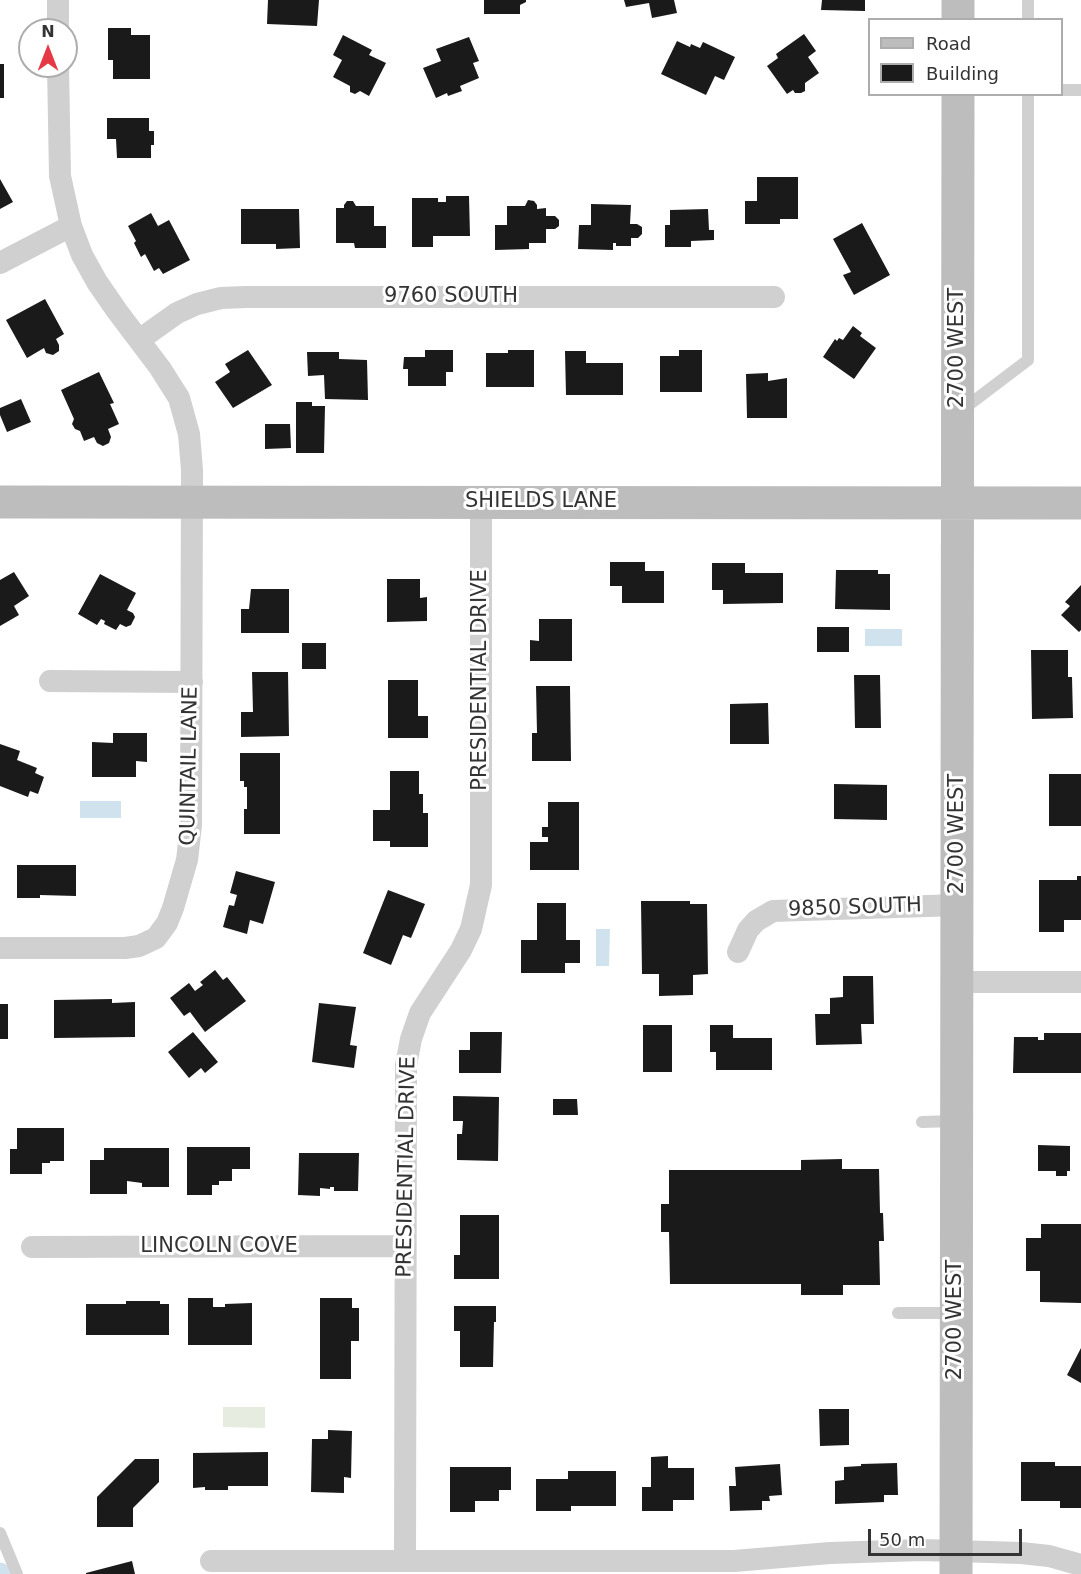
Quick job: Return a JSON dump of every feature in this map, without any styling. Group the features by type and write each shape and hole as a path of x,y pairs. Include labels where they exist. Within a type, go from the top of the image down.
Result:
{"main road":[{"path":"958,0 958,18"},
{"name":"2700 WEST","path":"956,1562 958,96"},
{"name":"SHIELDS LANE","path":"0,502 1081,503"}],"street":[{"path":"58,0 58,18"},
{"name":"QUINTAIL LANE","path":"0,948 125,948 140,946 156,938 167,923 190,843 192,502 189,434 179,398 160,368 117,312 81,255 71,226 60,176 58,78"},
{"path":"0,263 71,226"},
{"name":"9760 SOUTH","path":"139,340 177,312 196,304 221,298 774,297"},
{"name":"PRESIDENTIAL DRIVE","path":"405,1561 406,1065 411,1039 420,1013 461,950 471,929 481,885 481,502"},
{"path":"50,681 192,682"},
{"name":"9850 SOUTH","path":"738,952 748,930 756,921 773,911 958,905"},
{"path":"957,982 1081,982"},
{"name":"LINCOLN COVE","path":"32,1247 405,1246"},
{"path":"211,1561 734,1561 861,1552 956,1562 1021,1553 1049,1556 1081,1565"}],"lane":[{"path":"1028,0 1028,18"},
{"path":"1063,90 1081,90"},
{"path":"958,412 1028,360 1028,96"},
{"path":"922,1122 956,1122"},
{"path":"898,1313 956,1313"},
{"path":"0,1533 17,1574"}],"shaded area":[{"path":"223,1407 265,1407 265,1428 223,1427"}],"water":[{"path":"865,629 902,629 902,646 865,646"},
{"path":"80,801 121,801 121,818 80,818"},
{"path":"596,929 610,929 609,966 596,966"}],"building":[{"path":"268,0 319,0 317,26 267,24"},
{"path":"484,0 526,0 526,2 520,5 520,14 484,14"},
{"path":"624,0 674,0 677,13 652,18 649,3 626,7"},
{"path":"822,0 865,0 865,11 821,10"},
{"path":"108,28 131,28 131,35 150,35 150,79 113,79 113,60 108,60"},
{"path":"804,34 816,51 808,57 819,73 805,83 805,91 795,93 793,90 787,94 767,66 778,58 776,54"},
{"path":"343,35 372,50 369,55 386,63 369,96 360,91 355,94 350,92 350,86 333,77 342,60 333,55"},
{"path":"469,37 479,61 473,63 479,78 460,86 462,91 448,96 447,93 436,98 423,68 441,61 436,49"},
{"path":"677,41 690,47 691,44 700,48 703,42 735,57 724,80 715,76 706,95 661,74"},
{"path":"0,64 4,64 4,98 0,98"},
{"path":"107,118 149,118 149,131 154,131 151,158 117,158 116,139 107,139"},
{"path":"757,177 798,177 798,219 780,219 780,224 745,224 745,201 757,201"},
{"path":"0,179 13,202 0,209"},
{"path":"446,196 469,196 470,236 433,236 433,247 412,247 412,198 438,198 438,202 446,202"},
{"path":"528,200 534,201 537,209 546,208 546,216 555,216 559,220 559,226 555,229 546,229 546,243 529,243 529,249 495,250 495,225 507,225 507,206 525,206"},
{"path":"347,201 353,201 356,206 374,206 374,226 386,226 386,248 355,248 354,243 336,243 336,208 344,208"},
{"path":"591,204 631,205 630,224 642,227 642,234 638,238 631,238 631,246 616,246 616,243 613,243 613,250 578,249 579,225 591,225"},
{"path":"241,209 299,209 300,248 276,249 276,244 241,244"},
{"path":"708,209 709,230 714,230 714,240 691,241 691,247 665,247 665,225 670,225 670,210"},
{"path":"151,213 158,226 169,220 190,260 163,274 159,268 154,271 145,254 141,257 128,226"},
{"path":"862,223 890,275 854,295 843,275 851,272 833,239"},
{"path":"45,299 64,334 56,339 59,351 53,355 46,353 44,348 27,358 6,320"},
{"path":"853,326 862,333 860,336 876,348 854,379 823,357 835,339 843,340"},
{"path":"248,350 272,385 233,408 215,382 230,372 225,364"},
{"path":"425,350 453,350 453,372 446,372 446,386 408,386 408,369 403,369 404,357 425,357"},
{"path":"508,350 534,350 534,387 486,387 486,353 508,353"},
{"path":"679,350 702,350 702,392 660,392 660,356 679,356"},
{"path":"565,351 586,351 586,363 623,363 623,395 566,395"},
{"path":"307,352 339,352 339,359 367,360 368,400 325,399 324,375 308,376"},
{"path":"99,372 114,403 110,404 119,424 108,429 111,437 109,443 103,446 97,443 94,437 84,441 80,431 75,429 72,424 74,419 61,390"},
{"path":"768,373 768,381 787,378 787,418 747,418 746,374"},
{"path":"21,399 31,422 7,432 0,415 0,408"},
{"path":"296,402 312,402 312,406 325,406 324,453 296,453"},
{"path":"265,424 290,424 291,448 265,449"},
{"path":"610,562 645,562 645,571 664,571 664,603 622,603 622,586 610,586"},
{"path":"712,563 745,563 745,573 783,573 783,603 723,604 723,590 712,590"},
{"path":"836,570 878,570 878,574 890,574 890,610 835,609"},
{"path":"14,572 29,596 14,606 19,615 0,626 0,580"},
{"path":"100,574 136,593 127,610 135,617 131,625 126,627 120,624 116,630 104,624 105,621 101,619 97,625 78,614"},
{"path":"387,579 420,579 420,598 427,597 427,621 387,622"},
{"path":"1081,585 1081,630 1079,632 1061,615 1070,606 1065,602"},
{"path":"251,589 289,589 289,633 241,633 241,609 249,609"},
{"path":"539,619 572,619 572,661 530,661 530,640 539,641"},
{"path":"817,627 849,627 849,652 817,652"},
{"path":"302,643 326,643 326,669 302,669"},
{"path":"1031,650 1068,650 1068,677 1072,677 1073,718 1032,719"},
{"path":"252,672 288,672 289,736 241,737 241,712 253,712"},
{"path":"854,675 880,675 881,728 855,728"},
{"path":"388,680 418,680 418,716 428,716 428,738 388,738"},
{"path":"536,686 570,686 571,761 532,761 532,733 537,733"},
{"path":"768,703 769,744 730,744 730,704"},
{"path":"113,733 147,733 147,762 136,761 136,777 92,777 92,742 113,743"},
{"path":"0,744 20,751 17,760 37,768 35,773 44,777 38,794 30,791 28,797 0,786"},
{"path":"240,753 280,753 280,834 244,834 247,787 244,787 244,781 240,781"},
{"path":"390,771 419,771 419,794 423,794 423,813 428,813 428,847 390,847 390,841 373,841 373,810 390,810"},
{"path":"1049,774 1081,774 1081,826 1049,826"},
{"path":"834,784 887,785 887,820 834,819"},
{"path":"548,802 579,802 579,870 530,870 530,842 548,842 548,837 542,837 542,827 548,827"},
{"path":"17,865 76,865 76,896 40,895 40,898 17,898"},
{"path":"236,871 275,882 263,924 250,920 247,934 223,927 229,905 234,906 237,895 230,893"},
{"path":"1077,876 1081,876 1081,920 1064,920 1064,932 1039,932 1039,880 1077,880"},
{"path":"388,890 425,904 411,938 403,935 391,965 363,953"},
{"path":"641,901 690,901 690,904 707,904 708,974 693,975 693,995 659,996 659,974 642,974"},
{"path":"537,903 566,903 566,940 580,940 580,963 565,963 565,973 521,973 521,940 537,940"},
{"path":"215,970 223,980 227,977 246,1001 205,1032 190,1012 184,1016 170,998 189,983 195,991 203,985 200,982"},
{"path":"843,976 873,976 874,1024 861,1024 862,1044 816,1045 815,1014 830,1014 830,998 843,997"},
{"path":"112,999 112,1003 135,1002 135,1037 54,1038 54,1000"},
{"path":"319,1003 356,1007 350,1045 357,1046 354,1068 312,1062"},
{"path":"0,1004 8,1004 8,1039 0,1039"},
{"path":"643,1025 672,1025 672,1072 643,1072"},
{"path":"710,1025 733,1025 733,1038 772,1038 772,1070 716,1070 716,1052 710,1052"},
{"path":"193,1032 218,1062 205,1073 201,1068 189,1078 168,1052"},
{"path":"470,1032 502,1032 501,1073 459,1073 459,1050 470,1050"},
{"path":"1044,1033 1081,1033 1081,1073 1013,1073 1014,1037 1038,1037 1038,1040 1044,1040"},
{"path":"453,1096 499,1097 498,1161 457,1160 457,1134 462,1134 463,1121 453,1121"},
{"path":"553,1099 577,1099 578,1115 553,1115"},
{"path":"17,1128 64,1128 64,1161 42,1163 42,1174 10,1174 10,1149 17,1149"},
{"path":"1038,1145 1070,1146 1070,1171 1067,1171 1067,1176 1056,1176 1056,1171 1038,1171"},
{"path":"187,1147 250,1147 250,1169 232,1169 232,1181 219,1181 219,1185 212,1185 212,1195 187,1195"},
{"path":"104,1148 169,1148 169,1187 142,1187 142,1183 127,1181 127,1194 90,1194 90,1160 104,1160"},
{"path":"299,1153 359,1153 358,1191 334,1191 334,1187 330,1187 330,1189 320,1188 320,1196 298,1195"},
{"path":"842,1159 842,1169 879,1169 880,1213 883,1213 884,1241 879,1241 880,1285 843,1285 843,1295 801,1295 801,1284 670,1284 669,1232 661,1232 661,1204 669,1204 669,1170 801,1170 801,1160"},
{"path":"460,1215 499,1215 499,1279 454,1279 454,1255 460,1255"},
{"path":"1041,1224 1081,1224 1081,1303 1040,1302 1040,1271 1026,1271 1026,1238 1041,1238"},
{"path":"188,1298 213,1298 213,1307 252,1303 252,1345 188,1345"},
{"path":"320,1298 352,1298 352,1308 359,1308 359,1341 351,1341 351,1379 320,1379"},
{"path":"126,1301 160,1301 160,1304 169,1304 169,1335 86,1335 86,1304 126,1304"},
{"path":"454,1306 496,1306 493,1367 460,1367 460,1331 454,1331"},
{"path":"1081,1348 1081,1383 1067,1375"},
{"path":"819,1409 849,1409 849,1445 820,1446"},
{"path":"328,1430 352,1431 351,1478 344,1477 344,1493 311,1492 312,1439 328,1439"},
{"path":"268,1452 268,1486 228,1486 228,1490 193,1488 193,1453"},
{"path":"668,1456 668,1468 694,1468 694,1500 673,1500 673,1511 642,1511 642,1487 651,1487 651,1457"},
{"path":"135,1459 159,1459 159,1482 133,1508 133,1527 97,1527 97,1497"},
{"path":"1021,1462 1055,1462 1055,1466 1081,1466 1081,1508 1060,1508 1060,1501 1021,1501"},
{"path":"897,1463 898,1495 884,1495 884,1502 835,1504 835,1481 844,1480 844,1467"},
{"path":"780,1464 782,1495 769,1496 770,1501 762,1501 762,1510 730,1511 729,1486 736,1486 735,1467"},
{"path":"450,1467 511,1467 511,1490 499,1490 499,1501 475,1501 475,1512 450,1512"},
{"path":"568,1471 616,1471 616,1506 571,1506 571,1511 536,1511 536,1479 568,1479"},
{"path":"132,1561 135,1574 86,1574 86,1573"}]}
